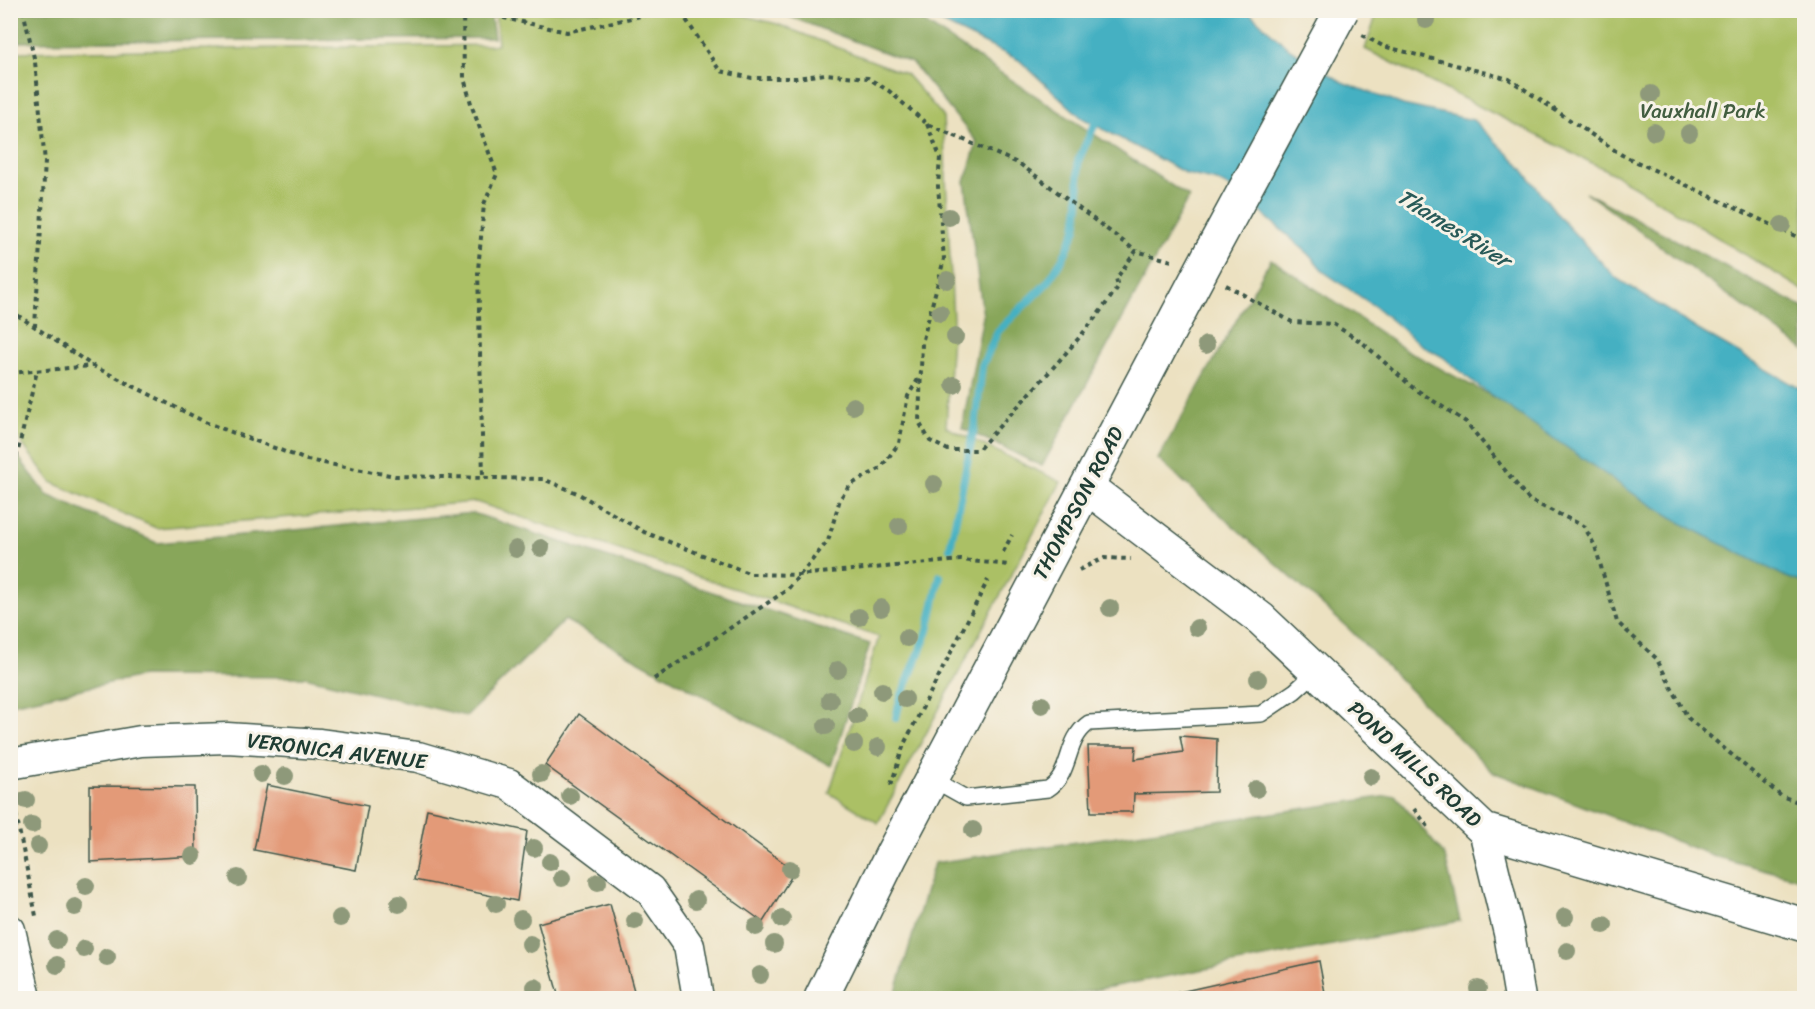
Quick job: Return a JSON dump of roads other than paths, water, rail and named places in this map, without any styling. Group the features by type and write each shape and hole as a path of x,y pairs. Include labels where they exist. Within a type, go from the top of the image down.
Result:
{"street":[{"name":"THOMPSON ROAD","path":"821,999 932,779 1206,262 1349,21"},
{"name":"POND MILLS ROAD","path":"1087,487 1261,619 1484,830 1804,925"},
{"name":"VERONICA AVENUE","path":"10,764 141,741 227,738 320,744 418,757 509,784 650,890 689,946 698,999"},
{"path":"1484,830 1509,933 1520,999"},
{"path":"24,926 26,999"}],"lane":[{"path":"932,779 966,798 1048,789 1060,782 1078,730 1089,723 1261,714 1295,691 1316,672"}],"water":[{"name":"Thames River","path":"917,11 1247,11 1290,49 1342,82 1403,105 1473,120 1517,162 1562,220 1616,278 1700,331 1804,391 1804,583 1786,577 1685,525 1637,496 1478,386 1443,357 1421,345 1377,308 1324,272 1310,255 1239,193 1217,181 1187,174 1082,118 1019,60"}],"waterway":[{"path":"950,548 976,418 982,366 998,331 1048,282 1064,256 1076,229 1079,204 1078,161 1095,124"},
{"path":"896,718 900,700 928,631 940,576"}],"park label":[{"name":"Vauxhall Park","path":"1703,111"}]}
